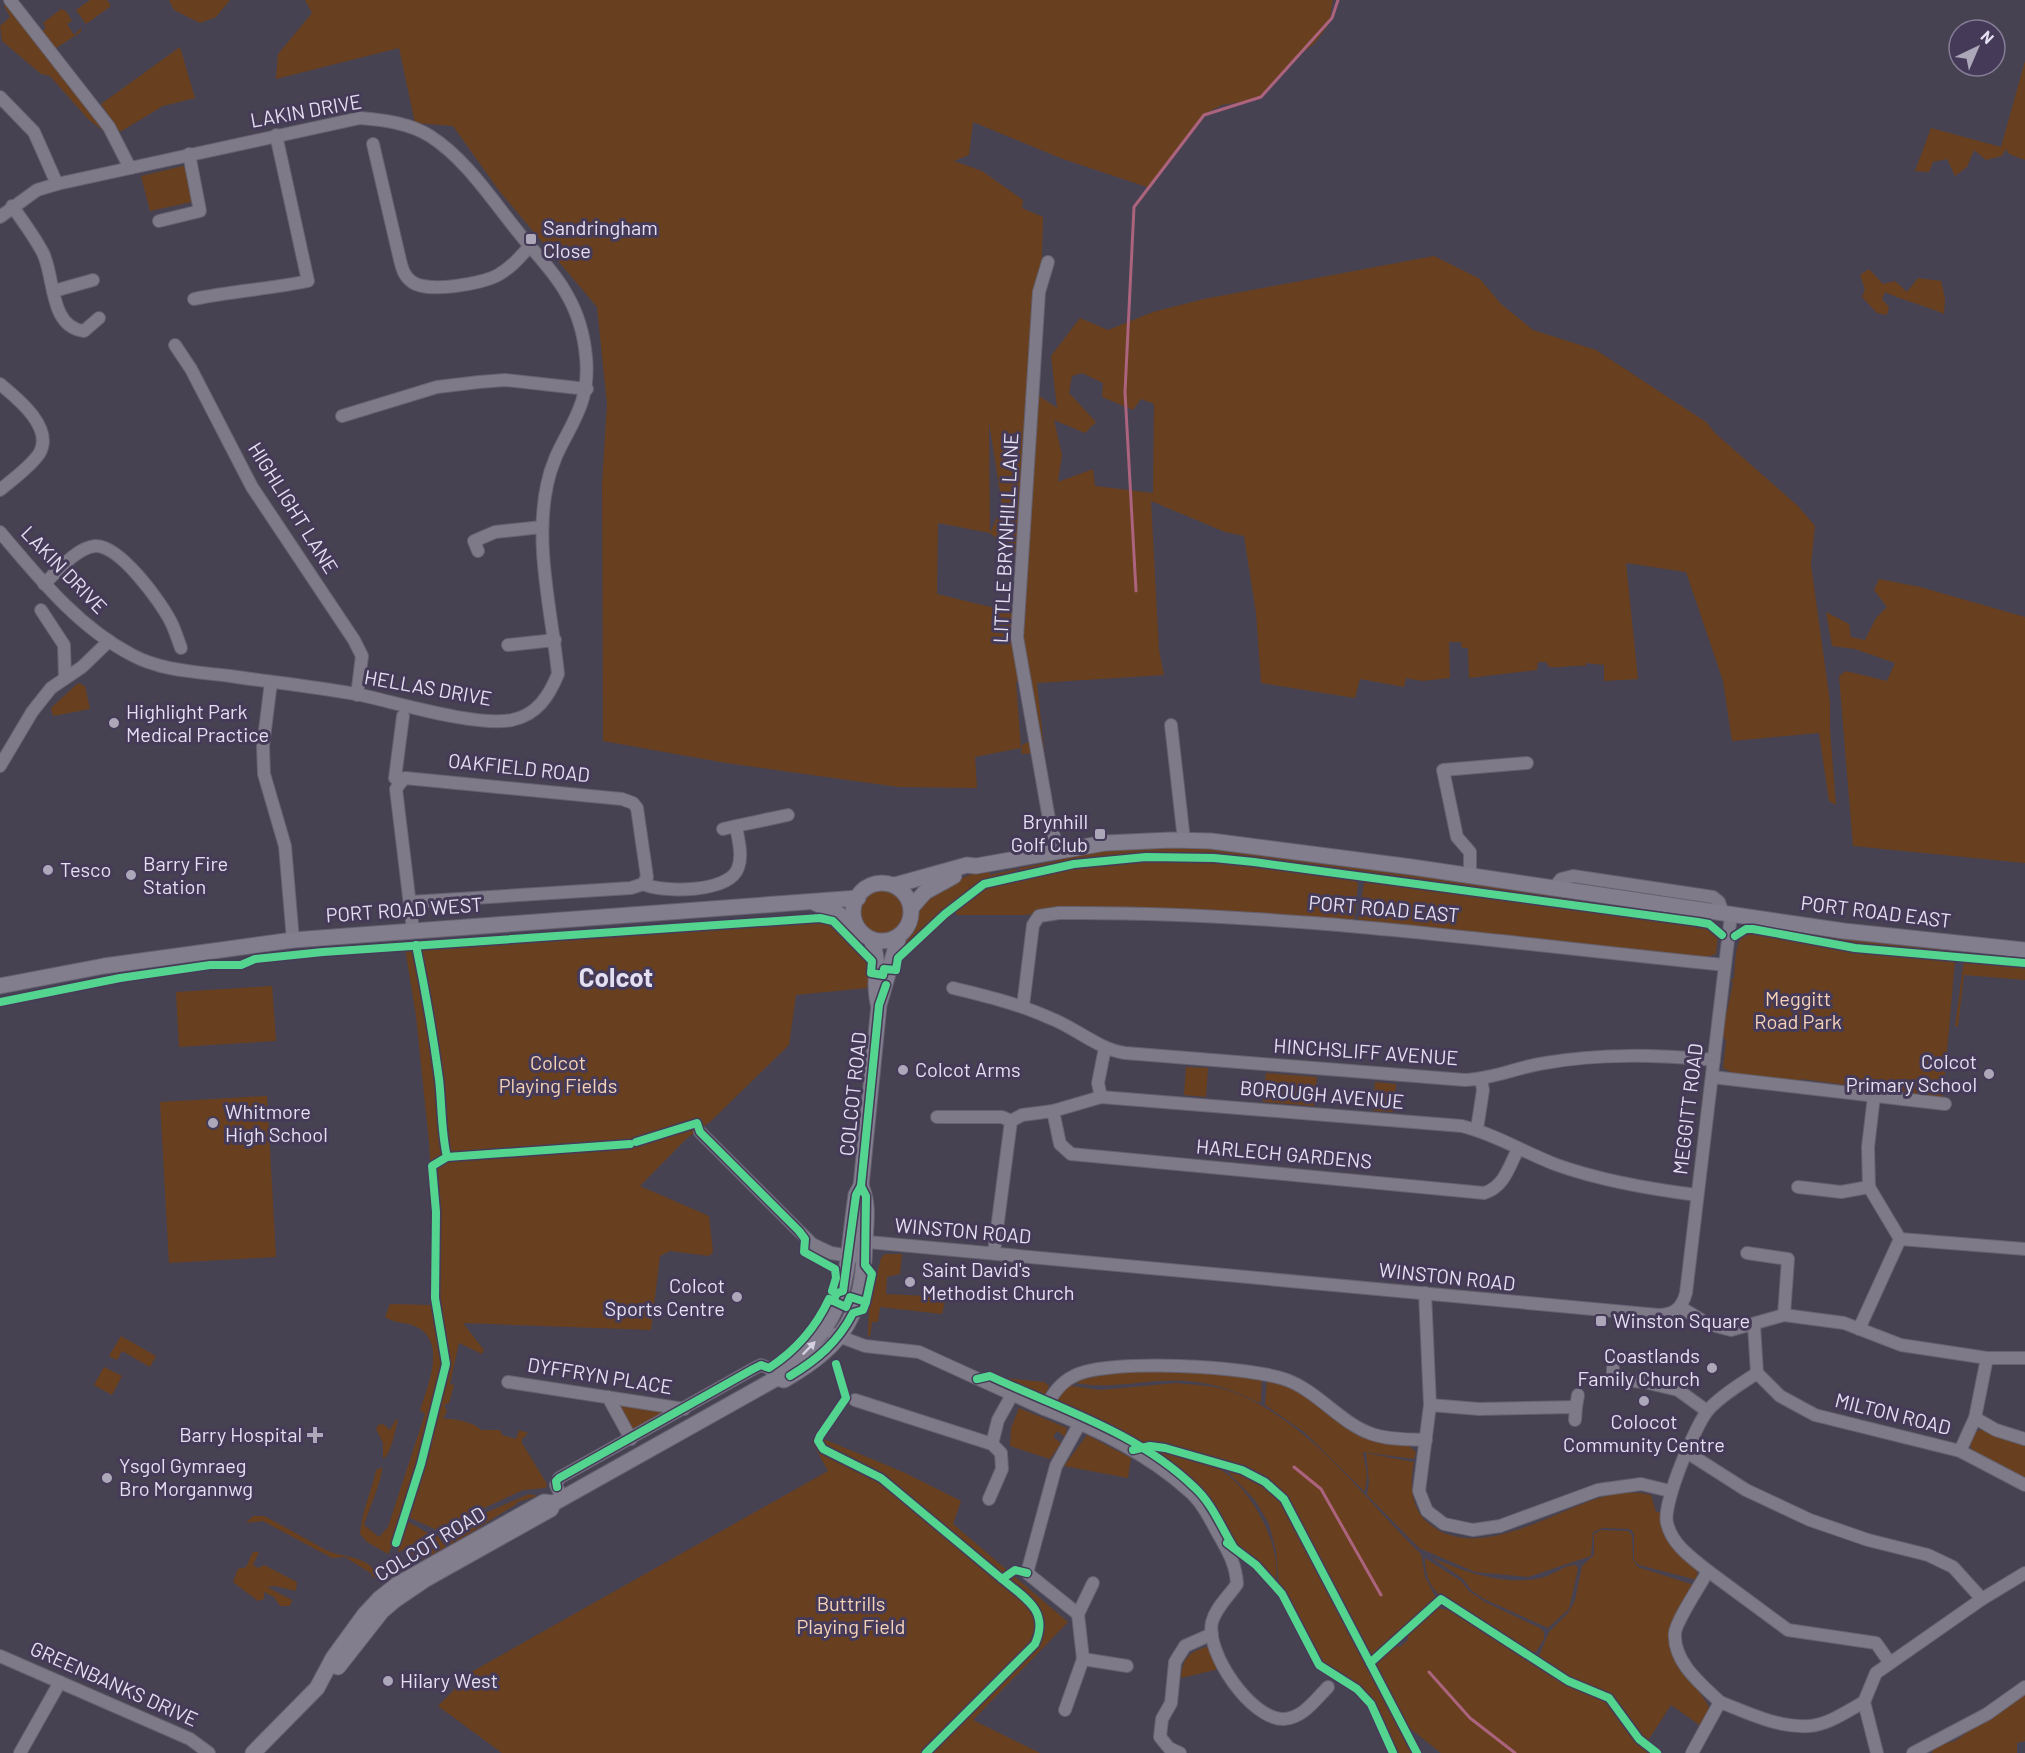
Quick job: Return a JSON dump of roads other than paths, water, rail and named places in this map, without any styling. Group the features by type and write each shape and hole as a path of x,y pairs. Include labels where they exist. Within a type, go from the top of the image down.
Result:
{"main road":[{"name":"PORT ROAD EAST","path":"895,885 967,865 976,866 1058,850 1128,841 1184,840 1470,876 1863,933 2025,950"},
{"name":"PORT ROAD EAST","path":"911,908 931,888 971,871 976,866"},
{"path":"815,903 837,913 855,927 871,939 885,941 899,936 910,923 911,908 908,896 895,885 875,884 864,890 853,911 855,927"},
{"name":"PORT ROAD WEST","path":"0,986 104,966 293,940 858,898"},
{"name":"COLCOT ROAD","path":"777,1378 784,1380 815,1361 839,1336 859,1299 858,1249 866,1196 861,1186 879,1005 899,936"},
{"name":"COLCOT ROAD","path":"871,939 879,961 876,988 879,1005"},
{"name":"COLCOT ROAD","path":"253,1753 293,1715 326,1676 333,1658 365,1614 386,1592 406,1578 544,1503 558,1501 777,1378 779,1372 803,1354 824,1330 842,1294 858,1249"}],"street":[{"path":"10,0 109,127 130,168"},
{"path":"0,96 34,132 57,184"},
{"name":"LAKIN DRIVE","path":"0,217 12,206 37,190 189,154 360,118 385,120 408,126 428,135 446,148 566,292 577,316 586,358 587,389"},
{"path":"194,299 239,290 262,290 308,281 276,135"},
{"path":"373,144 400,261 405,274 412,282 423,287 475,283 497,275 516,262 530,246"},
{"path":"159,221 200,211 189,154"},
{"path":"12,206 45,256 57,309 66,322 76,330 84,331 99,318"},
{"name":"LITTLE BRYNHILL LANE","path":"1048,262 1039,292 1017,637 1049,819 1058,850"},
{"path":"54,291 93,280"},
{"name":"HIGHLIGHT LANE","path":"175,345 191,369 252,487 354,640 362,656 357,694"},
{"path":"342,416 437,387 479,382 505,380 587,389"},
{"path":"0,384 35,419 42,440 40,453 29,466 0,490"},
{"name":"HELLAS DRIVE","path":"272,682 357,694 468,717 511,720 527,715 539,707 551,691 558,674 542,527 547,483 556,456 582,407 587,389"},
{"path":"478,551 474,541 495,532 542,527"},
{"name":"LAKIN DRIVE","path":"0,532 44,584 79,618 109,641 134,656 171,669 272,682"},
{"path":"44,584 83,549 97,546 109,548 127,564 165,613 181,648"},
{"path":"41,610 64,645 65,678"},
{"path":"508,645 555,640"},
{"path":"0,766 32,712 51,688 82,667 109,641"},
{"path":"272,682 263,746 264,774 285,846 293,940"},
{"path":"403,716 395,778 401,782 396,789 413,930"},
{"path":"1171,725 1184,840"},
{"path":"1470,876 1470,852 1457,837 1443,770 1527,763"},
{"name":"OAKFIELD ROAD","path":"401,782 405,778 447,780 633,802 640,827 647,877 643,884"},
{"path":"410,902 631,888 643,884 665,890 683,890 719,883 733,875 738,868 740,855 729,828 788,815"},
{"name":"PORT ROAD EAST","path":"1023,1006 1031,936 1039,916 1094,913 1216,915 1354,926 1725,965"},
{"name":"MEGGITT ROAD","path":"1680,1307 1686,1293 1712,1077 1725,965 1727,914"},
{"name":"HINCHSLIFF AVENUE","path":"953,987 1023,1006 1053,1019 1105,1048 1125,1053 1481,1079 1519,1068 1593,1056 1644,1055 1714,1060"},
{"path":"1101,1097 1098,1083 1105,1048"},
{"path":"1712,1077 1945,1104"},
{"path":"1477,1129 1483,1090 1481,1079"},
{"path":"1874,1096 1868,1147 1869,1187 1900,1239"},
{"name":"BOROUGH AVENUE","path":"937,1117 1002,1117 1011,1121 1022,1115 1053,1111 1101,1097 1454,1125 1477,1129 1518,1149 1591,1176 1646,1189 1697,1195"},
{"name":"HARLECH GARDENS","path":"1053,1111 1060,1144 1071,1154 1484,1193 1493,1190 1501,1182 1518,1149"},
{"path":"994,1252 1011,1121"},
{"name":"WINSTON ROAD","path":"700,1132 812,1244 831,1253 858,1249 994,1252 1658,1315 1671,1314 1680,1307"},
{"path":"1798,1187 1840,1192 1869,1187"},
{"path":"1900,1239 2025,1249"},
{"path":"1859,1329 1900,1239"},
{"path":"1747,1252 1788,1258 1784,1315"},
{"path":"1425,1293 1430,1406 1419,1491 1427,1511 1444,1524 1473,1530 1500,1526 1598,1490 1641,1484 1670,1491"},
{"path":"1680,1307 1708,1324 1731,1330 1784,1315 1826,1320 1859,1329 1901,1345 1987,1358 2025,1358"},
{"path":"1754,1325 1757,1373 1725,1394 1707,1411 1670,1491 1667,1523 1680,1549 1788,1630 1876,1643 1890,1663"},
{"path":"824,1330 865,1346 919,1352 1012,1395 1080,1423 1133,1450 1190,1491 1204,1509 1236,1567 1237,1584 1218,1607 1212,1623 1212,1634 1226,1671 1244,1698 1270,1718 1286,1719 1304,1713 1328,1687"},
{"path":"1960,1451 1975,1418 1987,1358"},
{"name":"DYFFRYN PLACE","path":"508,1382 684,1408 761,1365 769,1368 777,1378"},
{"path":"1044,1409 1055,1391 1076,1374 1118,1366 1194,1367 1285,1379 1302,1386 1357,1428 1384,1438 1426,1440"},
{"path":"1613,1368 1613,1379 1644,1382 1678,1390 1707,1411"},
{"name":"MILTON ROAD","path":"1757,1373 1780,1396 1815,1415 1960,1451 2025,1485"},
{"path":"992,1444 998,1420 1012,1395"},
{"path":"608,1397 631,1438"},
{"path":"855,1400 992,1444 1001,1453 1002,1469 989,1499"},
{"path":"1430,1406 1577,1408"},
{"path":"558,1501 556,1485 559,1478 684,1408"},
{"path":"1975,1418 1996,1430 2025,1439"},
{"path":"1078,1614 1027,1573 1056,1466 1080,1423"},
{"path":"1688,1453 1746,1490 1810,1520 1868,1540 1928,1556 1953,1567 1982,1599"},
{"path":"1708,1571 1675,1632 1679,1658 1699,1683 1720,1702 1766,1720 1809,1726 1828,1721 1864,1702"},
{"path":"1877,1753 1864,1702 1876,1673 1982,1599 2025,1574"},
{"path":"1065,1710 1083,1659 1078,1614 1093,1583"},
{"path":"1180,1753 1169,1748 1160,1737 1162,1719 1171,1703 1175,1662 1185,1646 1212,1634"},
{"name":"GREENBANKS DRIVE","path":"0,1656 196,1742 209,1753"},
{"path":"1083,1659 1127,1666"},
{"path":"20,1753 60,1682"},
{"path":"1913,1753 1987,1714 2025,1687"},
{"path":"1692,1753 1720,1702"}],"waterway":[{"path":"1136,591 1125,392 1134,207 1204,115 1261,97 1332,18 1338,0"},
{"path":"1294,1467 1321,1489 1381,1595"},
{"path":"1429,1672 1470,1718 1515,1753"}],"place":[{"name":"Sandringham Close","path":"531,239"},
{"name":"Highlight Park Medical Practice","path":"114,723"},
{"name":"Brynhill Golf Club","path":"1100,834"},
{"name":"Tesco","path":"48,870"},
{"name":"Barry Fire Station","path":"131,875"},
{"name":"Colcot Arms","path":"903,1070"},
{"name":"Colcot Primary School","path":"1989,1074"},
{"name":"Whitmore High School","path":"213,1123"},
{"name":"Saint David's Methodist Church","path":"910,1282"},
{"name":"Colcot Sports Centre","path":"737,1297"},
{"name":"Winston Square","path":"1601,1321"},
{"name":"Coastlands Family Church","path":"1712,1368"},
{"name":"Colocot Community Centre","path":"1644,1401"},
{"name":"Barry Hospital","path":"315,1435"},
{"name":"Ysgol Gymraeg Bro Morgannwg","path":"107,1478"},
{"name":"Hilary West","path":"388,1681"}],"district":[{"name":"Colcot","path":"616,978"}],"park label":[{"name":"Meggitt Road Park","path":"1798,1010"},
{"name":"Colcot Playing Fields","path":"558,1074"},
{"name":"Buttrills Playing Field","path":"851,1616"}]}
